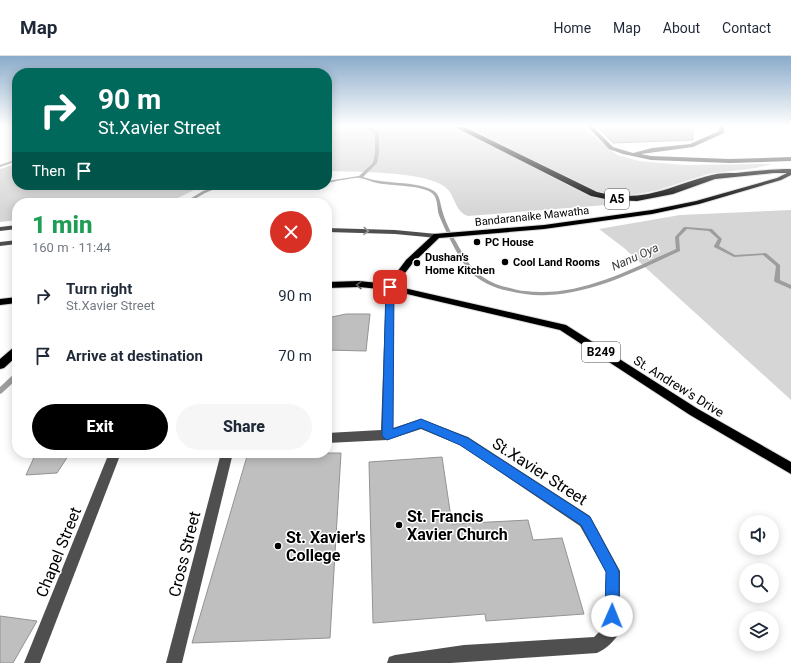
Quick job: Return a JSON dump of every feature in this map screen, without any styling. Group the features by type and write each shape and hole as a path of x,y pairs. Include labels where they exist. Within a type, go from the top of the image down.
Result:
{"highway":[{"name":"A5","path":"513,154 594,194 616,199 651,197 681,189 714,177 774,171 791,172"}],"main road":[{"name":"Bandaranaike Mawatha","path":"440,236 544,227 652,212 697,203 779,179 791,172"},
{"path":"390,287 409,262 440,236"},
{"name":"St. Andrew's Drive","path":"332,285 359,284 390,287 463,306 563,327 694,412 791,468"},
{"path":"0,302 12,301"},
{"path":"0,365 12,354"}],"street":[{"path":"633,155 661,159 791,159"},
{"path":"0,229 12,228"},
{"path":"332,230 395,232 440,236"},
{"path":"0,244 12,243"},
{"path":"387,435 390,287"},
{"name":"St.Xavier Street","path":"332,438 387,435 421,424 464,441 585,521 613,571 612,631 597,645 464,653 395,663"},
{"name":"Chapel Street","path":"32,663 113,458"},
{"name":"Cross Street","path":"174,663 225,458"}],"shaded area":[{"path":"332,154 616,154 639,161 685,165 772,164 756,168 708,174 655,191 626,196 618,204 468,216 463,214 457,206 447,188 432,180 403,175 332,171"},
{"path":"12,165 12,190 194,190 178,198 12,198 12,221 0,222 0,169"},
{"path":"791,210 791,400 624,248 599,229 680,215"}],"building":[{"path":"346,314 370,314 366,351 332,350 332,317"},
{"name":"St. Xavier's College","path":"332,453 341,453 330,638 192,643 247,458 332,458"},
{"path":"442,457 452,524 528,520 533,540 562,538 584,614 486,621 485,614 373,623 369,462"},
{"path":"34,458 67,458 57,473 26,475"},
{"path":"0,616 37,621 13,663 0,663"}],"waterway":[{"name":"Nanu Oya","path":"360,177 375,163 377,154"},
{"name":"Nanu Oya","path":"0,166 12,162"},
{"path":"332,181 360,177"},
{"name":"Nanu Oya","path":"360,177 378,182 417,187 433,192 437,198 440,211 447,228 465,262 478,276 489,283 502,288 525,293 548,294 593,286 615,278 678,250 677,237 686,228 710,230 720,239 716,246 734,256 764,254 778,266 777,281 791,287"},
{"path":"194,198 209,190"},
{"path":"0,391 12,380"}],"place":[{"name":"PC House","path":"477,242"},
{"name":"Cool Land Rooms","path":"505,262"},
{"name":"Dushan's Home Kitchen","path":"417,263"},
{"name":"St. Francis Xavier Church","path":"399,525"},
{"name":"St. Xavier's College","path":"278,546"}],"route":[{"path":"390,287 387,435 421,424 464,441 585,521 613,571 612,616"}]}
